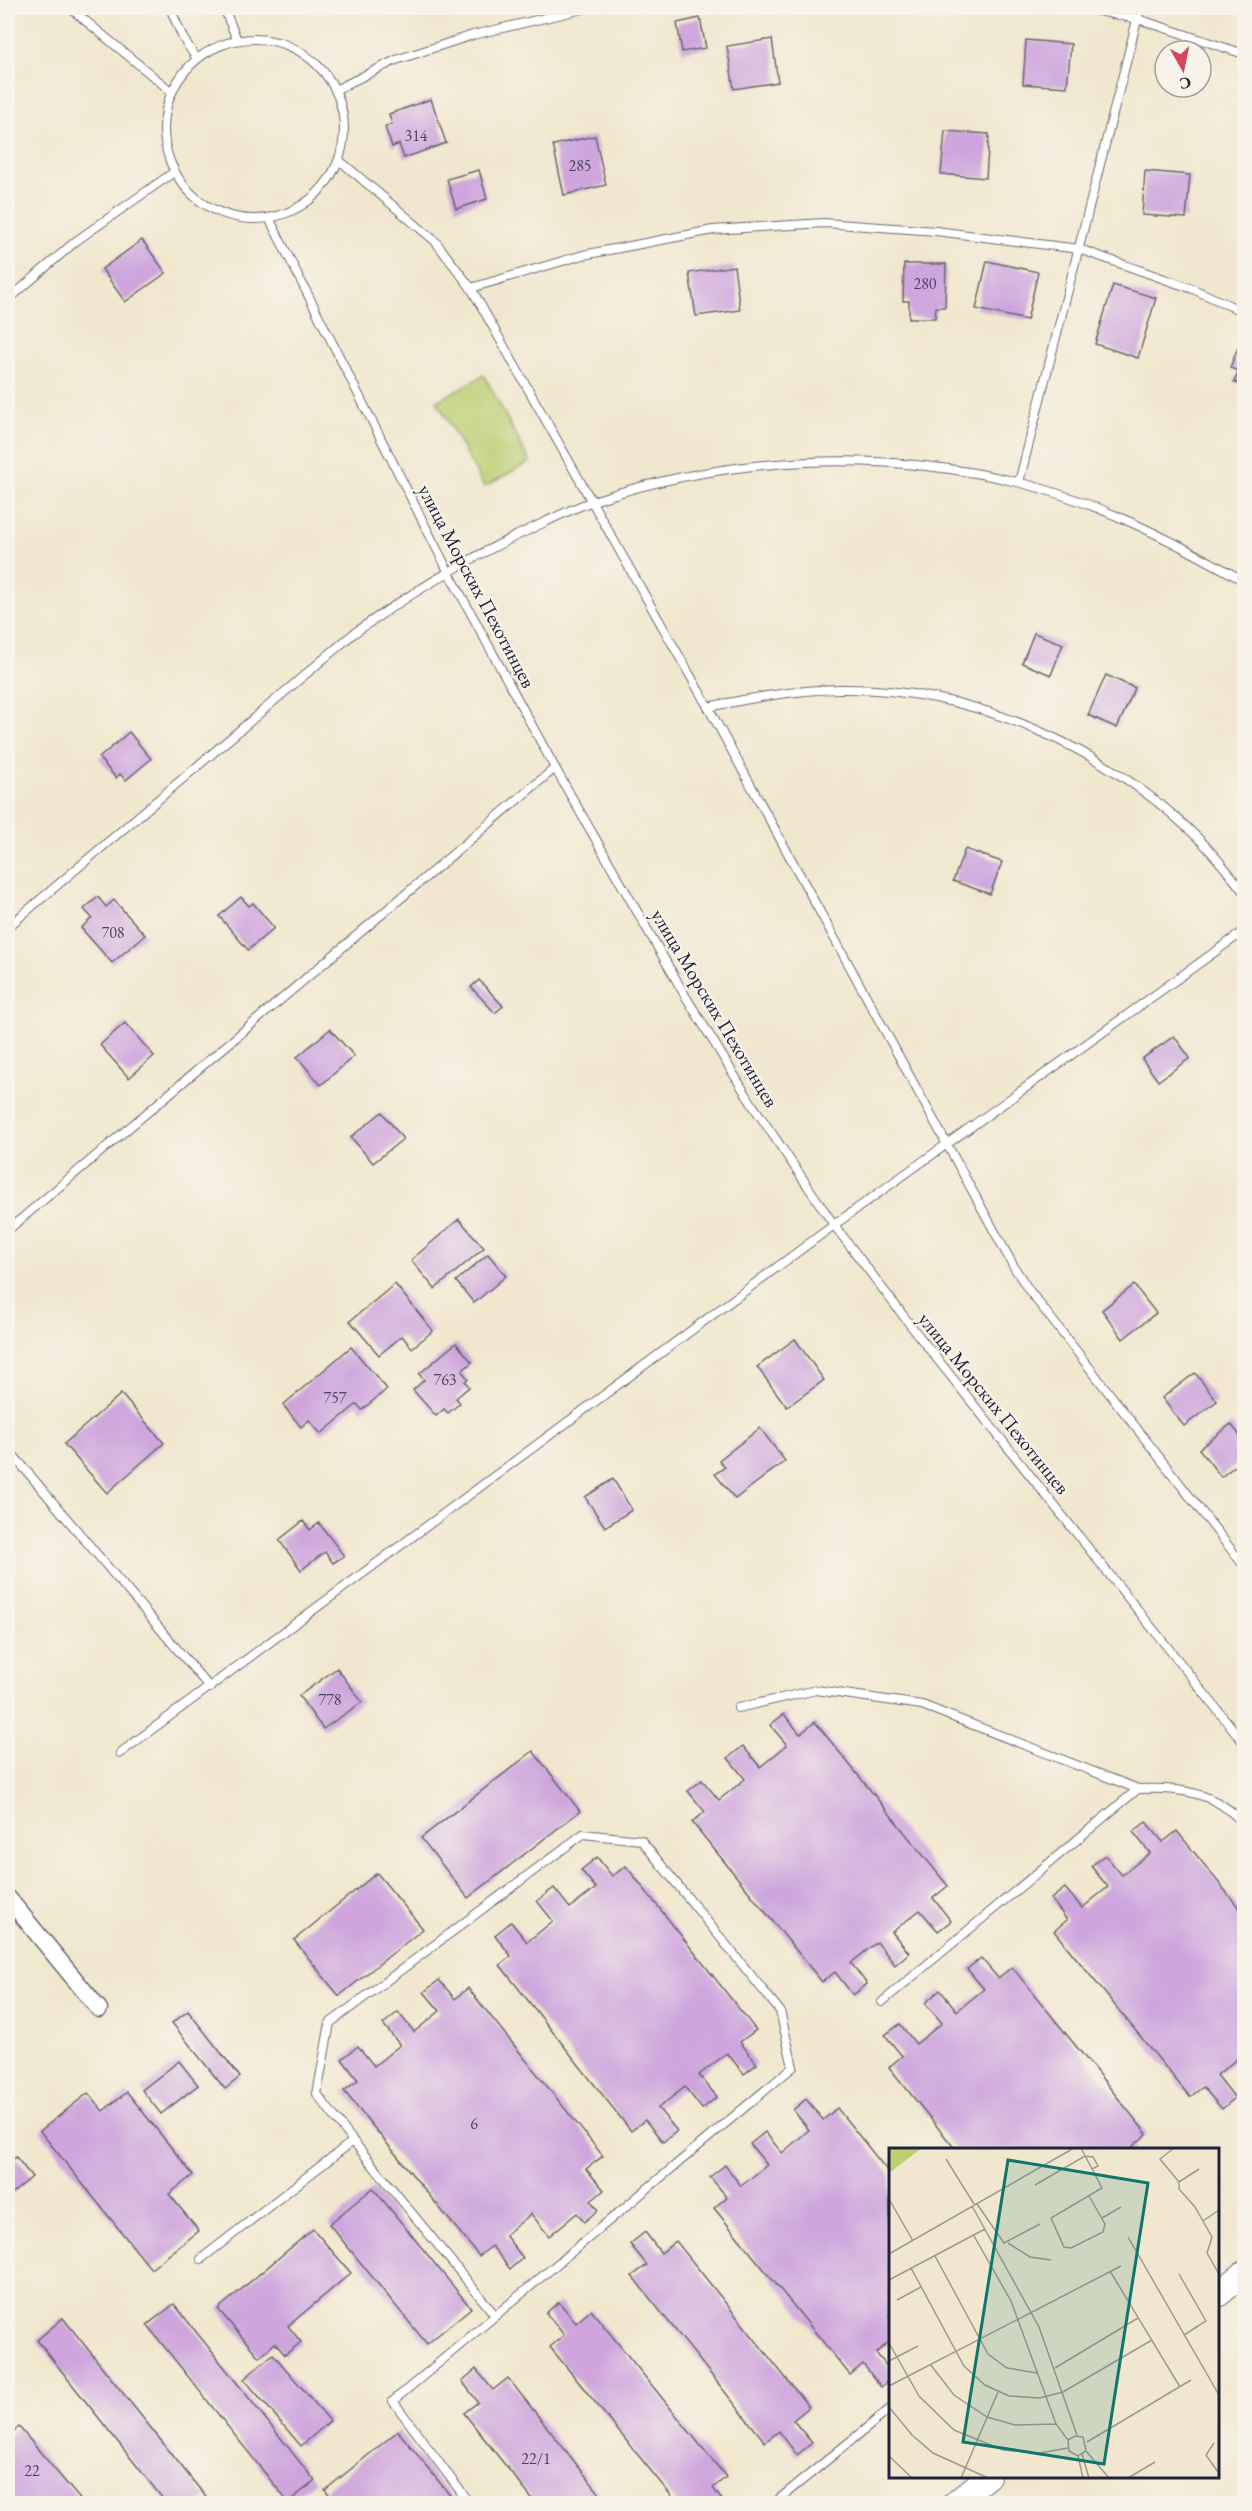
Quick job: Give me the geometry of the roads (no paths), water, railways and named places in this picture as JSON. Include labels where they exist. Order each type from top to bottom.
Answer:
[{"type":"main road","points":[[1219,2294],[1245,2273]]},
{"type":"main road","points":[[954,2504],[986,2478]]},
{"type":"street","points":[[8,1898],[99,2009]]},
{"type":"lane","points":[[70,8],[172,92]]},
{"type":"lane","points":[[170,8],[183,38],[197,59]]},
{"type":"lane","points":[[224,8],[237,40]]},
{"type":"lane","points":[[335,90],[396,60],[473,35],[587,8]]},
{"type":"lane","points":[[1084,8],[1138,19],[1245,54]]},
{"type":"lane","points":[[1019,482],[1140,8]]},
{"type":"lane","points":[[261,39],[284,44],[305,54],[322,70],[335,90],[344,124],[339,160],[328,181],[312,198],[292,211],[269,218],[241,218],[214,210],[191,194],[174,172],[165,146],[164,118],[172,92],[183,74],[197,59],[216,47],[237,40],[261,39]]},
{"type":"lane","points":[[339,160],[435,241],[471,288],[593,500],[1028,1289],[1245,1566]]},
{"type":"lane","points":[[8,300],[76,241],[174,172]]},
{"type":"lane","name":"улица Морских Пехотинцев","points":[[269,218],[448,571],[555,768],[686,997],[752,1104],[834,1225],[918,1335],[1245,1743]]},
{"type":"lane","points":[[471,288],[582,255],[713,230],[824,223],[936,231],[1079,249],[1193,289],[1245,312]]},
{"type":"lane","points":[[8,927],[353,634],[448,571],[593,500],[645,486],[701,475],[809,463],[913,463],[1019,482],[1143,528],[1245,581]]},
{"type":"lane","points":[[708,707],[774,694],[840,689],[910,694],[972,707],[1036,730],[1092,757],[1153,800],[1200,840],[1245,892]]},
{"type":"lane","points":[[8,1230],[555,768]]},
{"type":"lane","points":[[120,1753],[834,1225],[1245,931]]},
{"type":"lane","points":[[8,1449],[210,1688]]},
{"type":"lane","points":[[738,1708],[816,1690],[922,1705],[1138,1790],[1174,1787],[1207,1797],[1245,1825]]},
{"type":"lane","points":[[882,2001],[1138,1790]]},
{"type":"lane","points":[[470,2504],[393,2401],[793,2067],[780,2011],[640,1840],[583,1834],[330,2023],[317,2094],[495,2315]]},
{"type":"lane","points":[[201,2259],[353,2141]]},
{"type":"lane","points":[[773,2504],[889,2411]]}]
